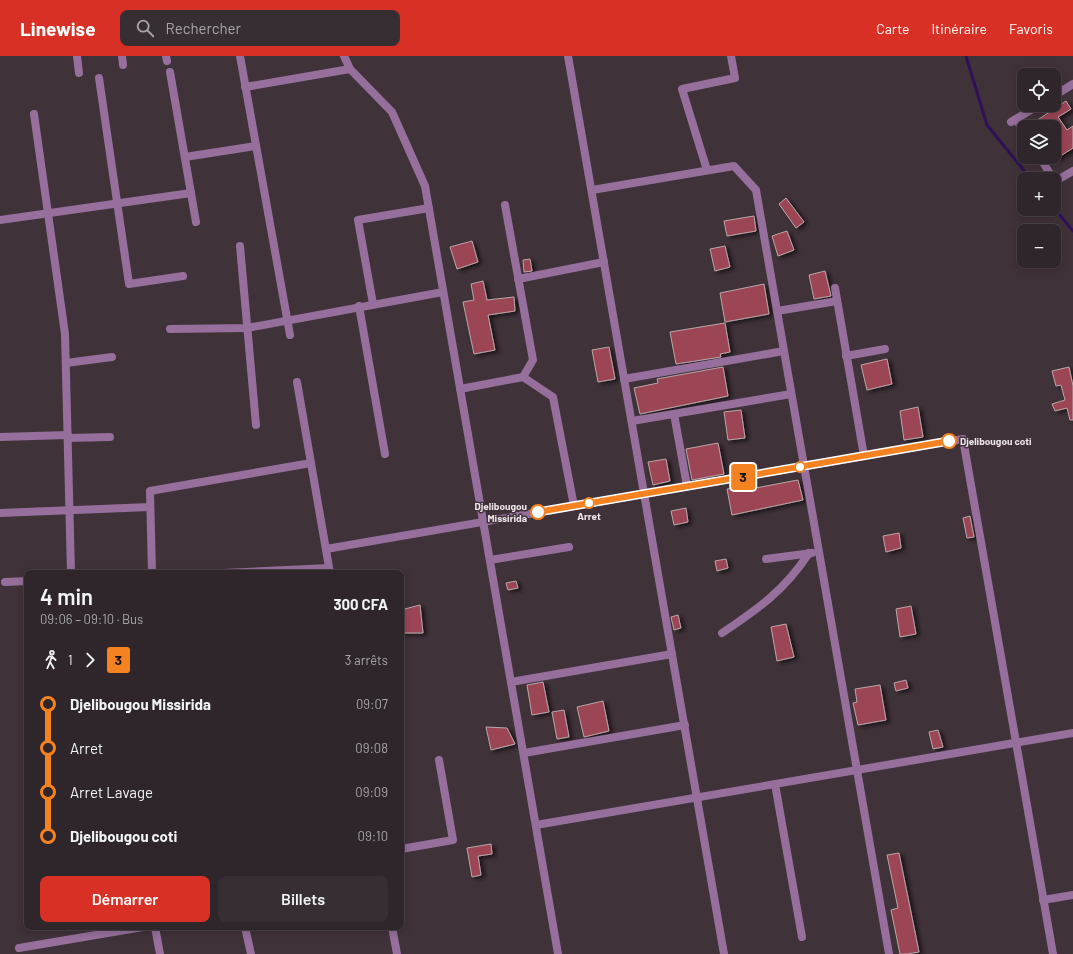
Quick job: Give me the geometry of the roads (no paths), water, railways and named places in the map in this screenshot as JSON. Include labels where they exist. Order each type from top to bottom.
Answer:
[{"type":"street","points":[[77,56],[79,73]]},
{"type":"street","points":[[122,56],[123,65]]},
{"type":"street","points":[[240,56],[290,335]]},
{"type":"street","points":[[344,56],[350,69],[392,112],[425,186],[558,954]]},
{"type":"street","points":[[568,56],[724,954]]},
{"type":"street","points":[[706,170],[682,89],[735,78],[731,56]]},
{"type":"street","points":[[245,87],[350,69]]},
{"type":"street","points":[[170,72],[196,222]]},
{"type":"street","points":[[99,78],[129,284],[183,276]]},
{"type":"street","points":[[1061,92],[1073,84]]},
{"type":"street","points":[[1017,124],[1014,120],[1027,112]]},
{"type":"street","points":[[34,114],[65,334],[71,570]]},
{"type":"street","points":[[185,157],[256,146]]},
{"type":"street","points":[[592,190],[734,166],[756,190],[889,954]]},
{"type":"street","points":[[1061,177],[1073,171]]},
{"type":"street","points":[[0,220],[191,193]]},
{"type":"street","points":[[505,205],[533,360],[523,377]]},
{"type":"street","points":[[373,304],[358,220],[429,208]]},
{"type":"street","points":[[240,246],[256,425]]},
{"type":"street","points":[[518,279],[604,262]]},
{"type":"street","points":[[835,288],[864,456]]},
{"type":"street","points":[[170,329],[247,328],[359,306],[443,292]]},
{"type":"street","points":[[777,311],[837,301]]},
{"type":"street","points":[[359,306],[385,454]]},
{"type":"street","points":[[846,356],[885,349]]},
{"type":"street","points":[[624,379],[784,351]]},
{"type":"street","points":[[66,363],[112,357]]},
{"type":"street","points":[[460,389],[523,377],[553,397],[574,506]]},
{"type":"street","points":[[297,382],[330,570]]},
{"type":"street","points":[[632,421],[792,394]]},
{"type":"street","points":[[674,414],[687,486]]},
{"type":"street","points":[[0,437],[110,437]]},
{"type":"street","points":[[326,549],[963,439],[1053,954]]},
{"type":"street","points":[[152,570],[150,491],[311,463]]},
{"type":"street","points":[[0,513],[150,507]]},
{"type":"street","points":[[490,560],[569,547]]},
{"type":"street","points":[[766,559],[819,552]]},
{"type":"street","points":[[722,633],[764,605],[798,570],[809,553]]},
{"type":"street","points":[[5,582],[24,581]]},
{"type":"street","points":[[511,682],[672,654]]},
{"type":"street","points":[[524,753],[685,725]]},
{"type":"street","points":[[536,826],[1073,733]]},
{"type":"street","points":[[404,848],[453,840],[439,760]]},
{"type":"street","points":[[775,784],[802,937]]},
{"type":"street","points":[[1043,900],[1073,895]]},
{"type":"street","points":[[19,948],[125,930]]},
{"type":"street","points":[[156,930],[160,954]]},
{"type":"street","points":[[246,930],[251,954]]},
{"type":"street","points":[[392,930],[396,954]]},
{"type":"waterway","points":[[966,56],[987,125],[1025,172]]},
{"type":"waterway","points":[[1061,216],[1073,231]]},
{"type":"place","name":"Djelibougou coti","points":[[949,441]]},
{"type":"place","name":"Arret","points":[[589,503]]},
{"type":"place","name":"Djelibougou Missirida","points":[[538,512]]}]
